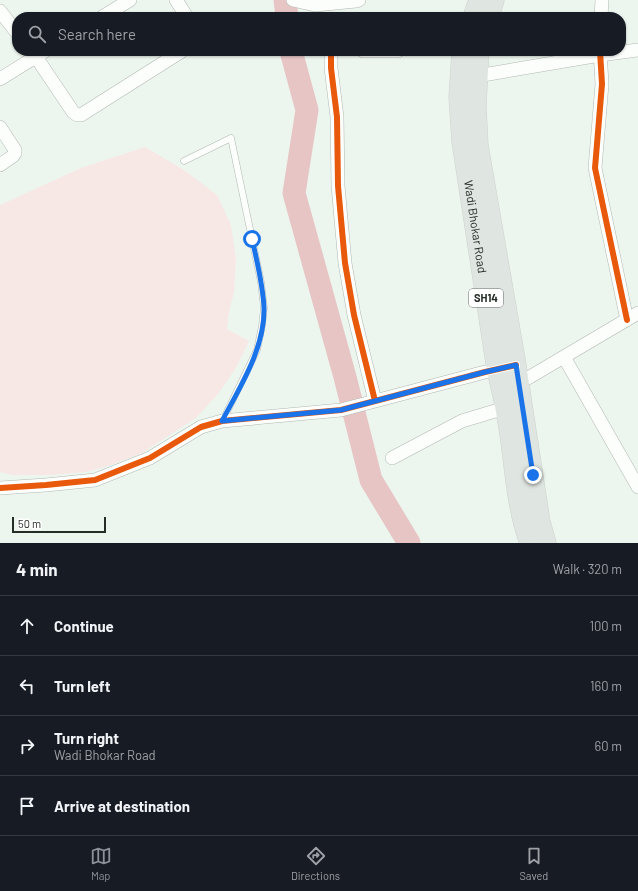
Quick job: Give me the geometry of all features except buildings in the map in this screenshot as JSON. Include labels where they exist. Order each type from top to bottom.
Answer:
[{"type":"main road","points":[[475,12],[479,0]]},
{"type":"main road","points":[[490,12],[494,0]]},
{"type":"main road","name":"Wadi Bhokar Road","points":[[462,56],[458,97],[462,142],[540,522],[546,543]]},
{"type":"main road","name":"Wadi Bhokar Road","points":[[479,56],[476,106],[478,145],[510,372],[505,408],[518,502],[527,540]]},
{"type":"street","points":[[110,12],[130,0]]},
{"type":"street","points":[[176,0],[184,12]]},
{"type":"street","points":[[293,0],[312,4],[352,1]]},
{"type":"street","points":[[601,12],[602,0]]},
{"type":"street","points":[[312,4],[318,12]]},
{"type":"street","points":[[0,11],[12,27]]},
{"type":"street","points":[[626,51],[638,50]]},
{"type":"street","points":[[0,79],[34,56]]},
{"type":"street","points":[[40,56],[74,112],[77,115],[81,115],[174,56]]},
{"type":"street","points":[[331,56],[337,118],[338,186],[345,263],[354,315],[375,401]]},
{"type":"street","points":[[477,76],[584,56]]},
{"type":"street","points":[[0,488],[95,480],[150,458],[201,427],[222,421],[341,410],[485,372],[510,372],[528,378],[632,316],[595,168],[602,84],[600,56]]},
{"type":"street","points":[[0,127],[16,153],[0,165]]},
{"type":"street","points":[[564,357],[638,487]]},
{"type":"street","points":[[392,458],[462,421],[505,408]]},
{"type":"lane","points":[[184,161],[231,138],[261,282],[264,308],[257,350],[222,421]]},
{"type":"shaded area","points":[[145,147],[184,170],[217,195],[231,225],[236,259],[234,292],[227,329],[249,341],[236,368],[218,394],[196,418],[142,453],[111,465],[86,472],[52,475],[12,475],[0,472],[0,205],[81,168]]},
{"type":"waterway","points":[[285,0],[286,12]]},
{"type":"waterway","points":[[292,56],[307,110],[294,193],[345,377],[371,480],[409,543]]},
{"type":"cycle path","points":[[331,56],[337,117],[338,186],[345,263],[354,315],[375,401]]},
{"type":"cycle path","points":[[600,56],[602,84],[595,168],[627,320]]},
{"type":"cycle path","points":[[0,488],[95,480],[150,458],[201,427],[222,421],[341,410],[516,365]]},
{"type":"route","points":[[252,239],[261,282],[264,308],[262,326],[257,350],[222,421],[341,410],[516,365],[517,382],[533,475]]}]
